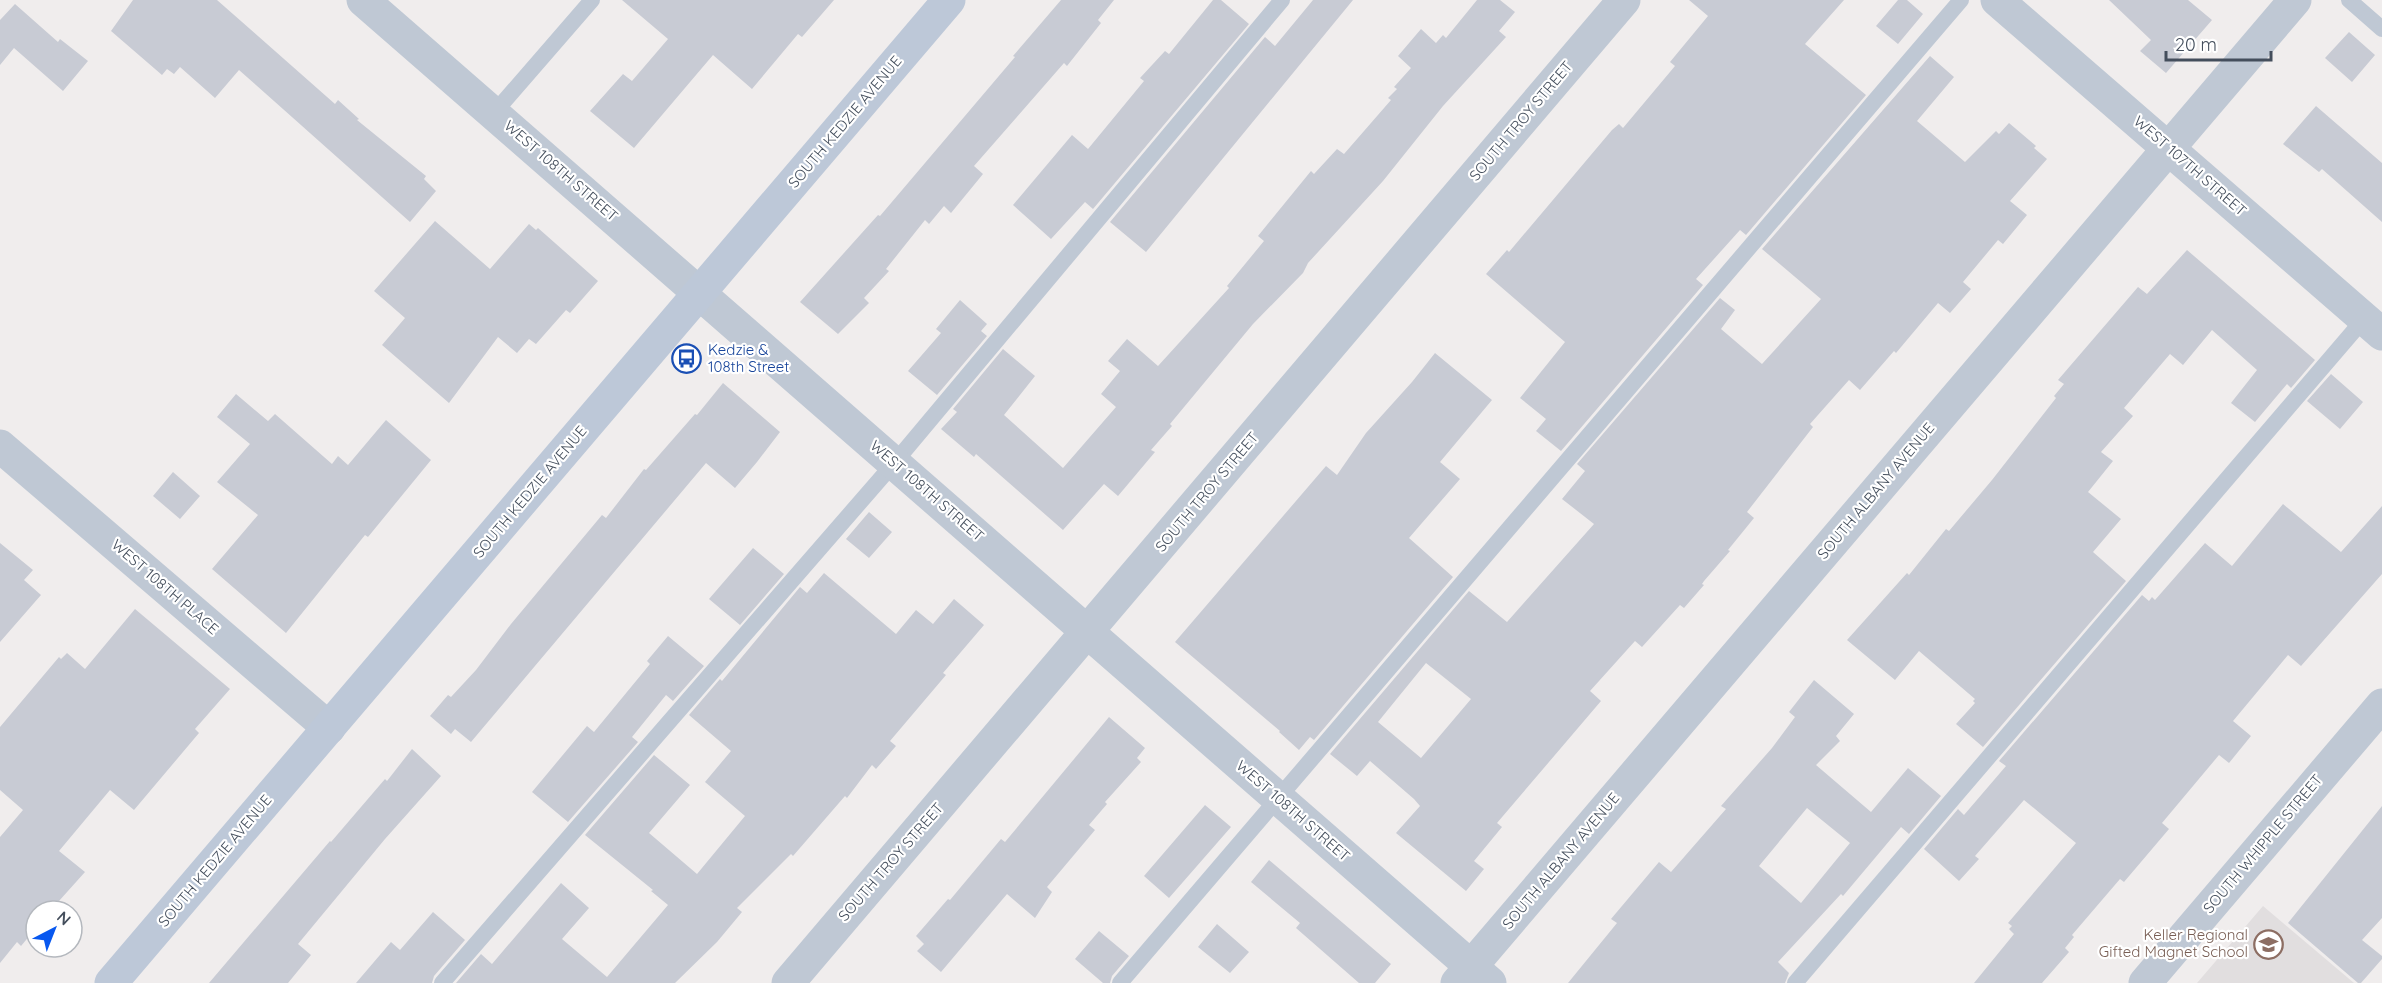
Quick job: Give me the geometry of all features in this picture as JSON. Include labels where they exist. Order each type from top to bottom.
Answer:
[{"type":"main road","name":"SOUTH KEDZIE AVENUE","points":[[111,983],[949,0]]},
{"type":"street","name":"WEST 108TH STREET","points":[[363,0],[1278,798],[1472,978]]},
{"type":"street","name":"SOUTH TROY STREET","points":[[788,983],[1624,0]]},
{"type":"street","name":"WEST 107TH STREET","points":[[1997,0],[2373,326]]},
{"type":"street","name":"SOUTH ALBANY AVENUE","points":[[1472,978],[2295,0]]},
{"type":"street","name":"WEST 108TH PLACE","points":[[0,446],[329,728]]},
{"type":"street","name":"SOUTH WHIPPLE STREET","points":[[2145,983],[2382,705]]},
{"type":"lane","points":[[494,113],[592,0]]},
{"type":"lane","points":[[442,983],[895,462],[1282,0]]},
{"type":"lane","points":[[1120,983],[1961,0]]},
{"type":"lane","points":[[2349,0],[2382,29]]},
{"type":"lane","points":[[1796,983],[2373,326]]},
{"type":"shaded area","name":"Keller Regional Gifted Magnet School","points":[[2263,906],[2354,983],[2197,983]]},
{"type":"building","points":[[133,0],[217,0],[335,104],[338,100],[359,119],[357,120],[426,176],[424,179],[436,191],[410,222],[239,70],[215,98],[180,67],[174,74],[167,69],[162,75],[111,31]]},
{"type":"building","points":[[622,0],[834,0],[802,37],[798,34],[752,89],[713,55],[634,148],[590,111],[623,74],[632,81],[668,39]]},
{"type":"building","points":[[1061,0],[1114,0],[1098,20],[1101,23],[1067,66],[1064,63],[974,166],[983,174],[951,213],[944,206],[929,224],[925,220],[886,269],[889,271],[864,298],[869,303],[838,334],[800,302],[878,215],[880,216]]},
{"type":"building","points":[[1213,0],[1221,0],[1249,24],[1093,209],[1085,202],[1051,239],[1013,205],[1072,135],[1088,149],[1144,81],[1140,78],[1165,51],[1169,54]]},
{"type":"building","points":[[1313,0],[1353,0],[1146,252],[1110,222],[1265,37],[1275,46]]},
{"type":"building","points":[[1477,0],[1500,0],[1515,12],[1499,31],[1506,37],[1443,106],[1383,181],[1308,263],[1303,273],[1253,324],[1170,424],[1172,426],[1151,450],[1155,452],[1118,496],[1104,484],[1063,530],[976,454],[974,457],[941,429],[957,412],[953,409],[1003,349],[1035,376],[1004,415],[1063,468],[1116,407],[1101,394],[1120,371],[1108,361],[1127,339],[1158,366],[1229,288],[1227,286],[1264,241],[1258,236],[1311,171],[1314,174],[1337,149],[1344,154],[1391,100],[1388,98],[1397,89],[1394,87],[1411,68],[1398,56],[1421,29],[1436,43],[1443,35],[1446,38]]},
{"type":"building","points":[[1689,0],[1844,0],[1805,44],[1866,95],[1746,235],[1740,230],[1696,279],[1703,285],[1561,451],[1536,431],[1546,419],[1520,398],[1565,342],[1486,274],[1507,250],[1509,252],[1612,130],[1619,124],[1623,128],[1675,66],[1670,62],[1708,16]]},
{"type":"building","points":[[1898,0],[1907,0],[1923,14],[1898,44],[1876,26]]},
{"type":"building","points":[[2109,0],[2188,0],[2212,20],[2166,73],[2140,51],[2151,40]]},
{"type":"building","points":[[15,4],[58,42],[60,39],[88,61],[63,91],[14,48],[0,65],[0,20]]},
{"type":"building","points":[[2349,32],[2375,55],[2352,82],[2325,58]]},
{"type":"building","points":[[1930,56],[1954,77],[1917,121],[1965,162],[1996,131],[1999,134],[2009,123],[2036,146],[2034,148],[2047,159],[2010,201],[2027,215],[2003,244],[1998,240],[1963,282],[1971,289],[1950,313],[1938,303],[1896,353],[1894,351],[1860,390],[1849,380],[1810,424],[1813,427],[1747,512],[1754,518],[1704,581],[1702,584],[1704,585],[1684,608],[1680,605],[1642,647],[1635,641],[1590,691],[1601,701],[1497,823],[1502,827],[1474,861],[1484,869],[1466,891],[1396,833],[1420,806],[1414,799],[1370,761],[1357,776],[1330,754],[1469,591],[1507,622],[1594,524],[1562,499],[1585,471],[1577,464],[1720,298],[1735,310],[1721,329],[1762,364],[1821,299],[1762,249]],"holes":[[[1426,663],[1471,699],[1421,758],[1378,722]]]},
{"type":"building","points":[[2316,106],[2382,163],[2382,222],[2322,169],[2319,172],[2283,144]]},
{"type":"building","points":[[435,221],[490,269],[529,224],[536,230],[538,228],[598,281],[570,313],[566,310],[536,344],[529,339],[517,353],[498,337],[449,403],[382,345],[405,318],[374,291]]},
{"type":"building","points":[[2187,250],[2315,360],[2291,388],[2287,384],[2255,422],[2231,403],[2257,370],[2212,330],[2183,365],[2170,354],[2124,408],[2133,416],[2101,452],[2113,461],[2088,492],[2121,519],[2093,552],[2126,581],[1983,747],[1956,724],[1975,703],[1973,701],[1975,699],[1919,651],[1895,680],[1847,640],[1907,573],[1909,575],[1946,529],[1949,531],[1992,480],[2056,398],[2054,396],[2064,384],[2058,380],[2138,287],[2147,294]]},
{"type":"building","points":[[960,300],[987,324],[981,331],[987,336],[937,395],[908,371],[941,333],[936,329]]},
{"type":"building","points":[[1435,353],[1492,400],[1440,462],[1460,479],[1409,538],[1453,577],[1314,740],[1310,737],[1299,750],[1280,731],[1175,642],[1326,466],[1337,475],[1366,433]]},
{"type":"building","points":[[2331,374],[2363,402],[2340,429],[2307,401]]},
{"type":"building","points":[[723,383],[780,432],[757,462],[735,488],[706,463],[471,742],[455,729],[451,734],[430,716],[448,695],[451,697],[476,670],[511,624],[602,515],[606,518],[644,469],[646,470],[695,414],[697,415]]},
{"type":"building","points":[[236,394],[268,421],[275,414],[332,464],[338,456],[348,465],[386,420],[431,460],[368,537],[365,535],[286,633],[212,569],[258,515],[217,482],[250,444],[217,417]]},
{"type":"building","points":[[173,472],[200,496],[180,519],[153,496]]},
{"type":"building","points":[[2283,504],[2341,552],[2382,506],[2382,574],[2301,666],[2288,655],[2233,721],[2251,736],[2229,763],[2219,755],[2162,823],[2169,829],[2124,882],[2120,879],[2072,935],[2074,937],[2065,948],[2069,952],[2042,983],[1974,983],[2014,934],[2009,929],[2012,926],[2008,923],[2076,843],[2024,800],[1975,856],[1979,859],[1959,881],[1924,849],[1958,809],[1964,815],[2006,766],[1999,761],[2142,595],[2149,601],[2152,597],[2155,600],[2205,543],[2232,566]]},
{"type":"building","points":[[869,512],[892,532],[869,558],[846,539]]},
{"type":"building","points":[[0,543],[33,570],[24,580],[41,595],[0,642]]},
{"type":"building","points":[[753,548],[784,574],[740,625],[709,599]]},
{"type":"building","points":[[824,573],[896,634],[916,610],[933,624],[954,599],[984,625],[943,673],[946,675],[890,741],[896,746],[876,769],[872,765],[847,798],[845,796],[793,856],[791,854],[737,908],[742,912],[717,942],[675,983],[456,983],[481,954],[492,964],[561,883],[589,908],[562,939],[607,977],[668,905],[585,835],[654,755],[690,785],[649,833],[697,874],[745,816],[705,782],[731,751],[689,715],[720,679],[722,681],[800,587],[807,593]]},
{"type":"building","points":[[135,609],[230,689],[195,729],[199,733],[134,810],[110,790],[59,851],[85,872],[61,899],[24,899],[24,942],[21,946],[17,942],[0,963],[0,837],[23,810],[0,790],[0,727],[59,657],[61,659],[67,653],[85,669]]},
{"type":"building","points":[[668,636],[704,666],[673,701],[666,695],[632,737],[638,742],[568,822],[532,792],[587,726],[594,732],[650,664],[647,661]]},
{"type":"building","points":[[1814,680],[1854,714],[1836,736],[1840,741],[1816,765],[1871,812],[1908,768],[1941,796],[1909,834],[1901,827],[1843,896],[1841,894],[1778,962],[1789,973],[1785,983],[1568,983],[1617,923],[1611,919],[1659,862],[1671,872],[1726,809],[1721,806],[1772,748],[1795,717],[1789,712]],"holes":[[[1807,808],[1850,843],[1801,903],[1759,866]]]},
{"type":"building","points":[[1109,717],[1145,748],[1137,758],[1141,762],[1105,802],[1107,804],[1089,825],[1095,830],[1047,887],[1052,892],[1035,918],[1007,894],[941,972],[917,951],[924,944],[916,936],[948,899],[950,900],[1001,839],[1005,842]]},
{"type":"building","points":[[412,749],[441,776],[385,839],[298,944],[311,955],[288,983],[209,983],[330,841],[385,779],[387,781]]},
{"type":"building","points":[[1205,805],[1231,827],[1169,898],[1144,876]]},
{"type":"building","points":[[2382,806],[2382,918],[2362,940],[2382,956],[2382,959],[2361,983],[2358,983],[2288,923]]},
{"type":"building","points":[[1269,860],[1391,964],[1375,983],[1359,983],[1296,928],[1300,923],[1251,882]]},
{"type":"building","points":[[433,912],[465,940],[434,976],[432,983],[356,983],[391,942],[400,950]]},
{"type":"building","points":[[1217,924],[1249,952],[1230,973],[1198,947]]},
{"type":"building","points":[[1099,931],[1129,956],[1112,976],[1110,983],[1103,983],[1075,959]]},
{"type":"place","name":"Kedzie & 108th Street","points":[[687,359]]},
{"type":"place","name":"Keller Regional Gifted Magnet School","points":[[2269,944]]}]
